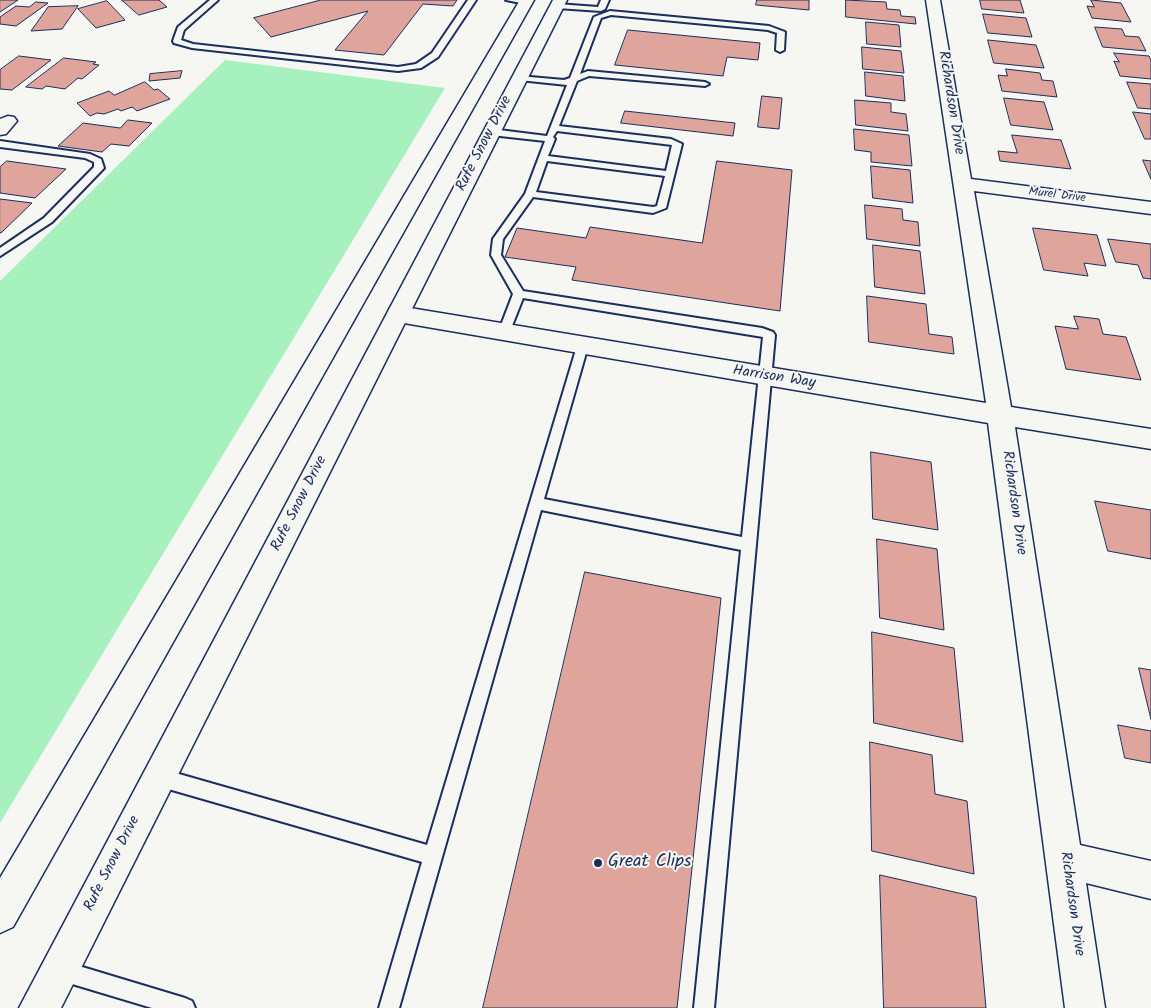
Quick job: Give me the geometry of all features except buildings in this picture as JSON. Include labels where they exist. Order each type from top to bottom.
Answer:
[{"type":"main road","name":"Richardson Drive","points":[[934,0],[1000,416],[1085,1008]]},
{"type":"main road","points":[[0,914],[521,1]]},
{"type":"main road","name":"Rufe Snow Drive","points":[[39,1008],[559,3]]},
{"type":"main road","name":"Murel Drive","points":[[962,184],[1151,208]]},
{"type":"main road","name":"Harrison Way","points":[[398,314],[1000,416],[1151,439]]},
{"type":"main road","points":[[1064,860],[1151,880]]},
{"type":"lane","points":[[214,0],[181,29],[177,41],[192,46],[398,69],[418,66],[435,55],[472,0]]},
{"type":"lane","points":[[559,3],[601,9],[605,0]]},
{"type":"lane","points":[[704,1008],[769,335],[762,332],[520,294],[496,255],[498,238],[530,194],[598,18],[610,13],[769,28],[781,32],[780,50]]},
{"type":"lane","points":[[520,78],[565,83],[588,73],[705,84]]},
{"type":"lane","points":[[530,194],[653,210],[661,208],[677,144],[554,128]]},
{"type":"lane","points":[[492,132],[550,139]]},
{"type":"lane","points":[[0,144],[87,156],[98,161],[99,168],[48,220],[0,253]]},
{"type":"lane","points":[[543,158],[670,174]]},
{"type":"lane","points":[[504,333],[520,294]]},
{"type":"lane","points":[[389,1008],[582,346]]},
{"type":"lane","points":[[536,503],[750,545]]},
{"type":"lane","points":[[158,777],[433,856]]},
{"type":"lane","points":[[58,970],[185,1008]]},
{"type":"green space","points":[[225,60],[445,88],[0,823],[0,281]]},
{"type":"place","name":"Great Clips","points":[[598,863]]}]
